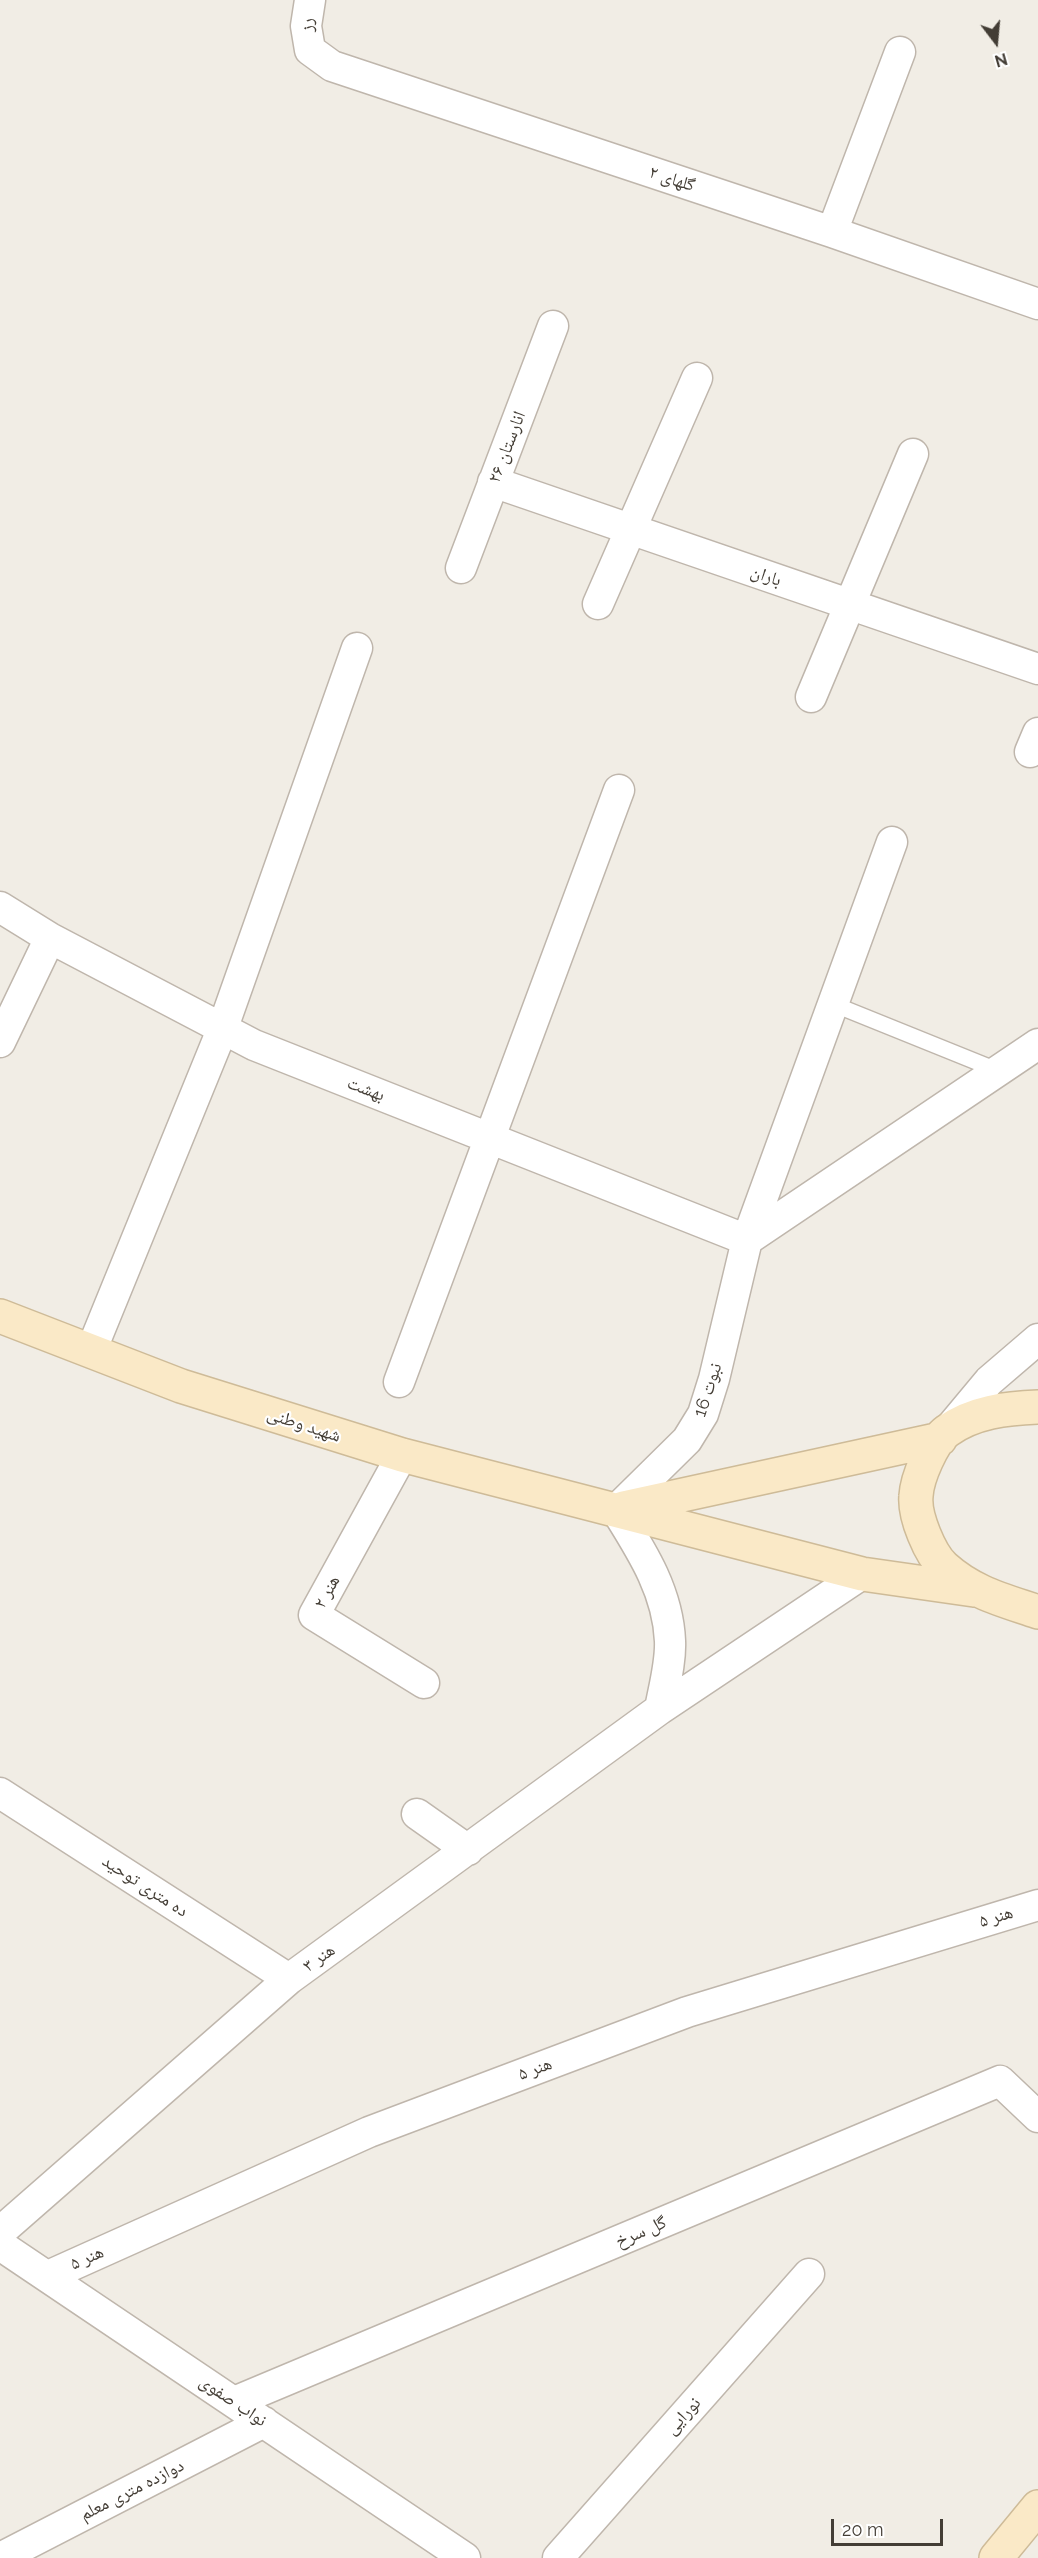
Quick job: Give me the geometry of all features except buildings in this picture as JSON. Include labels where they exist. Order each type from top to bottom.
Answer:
[{"type":"main road","name":"شهید وطنی","points":[[0,1316],[181,1386],[402,1455],[862,1574],[974,1590]]},
{"type":"main road","points":[[616,1510],[944,1434],[975,1417],[1004,1408],[1038,1407]]},
{"type":"main road","points":[[944,1434],[927,1457],[916,1497],[922,1533],[942,1565],[974,1590],[1038,1612]]},
{"type":"main road","points":[[996,2558],[1038,2507]]},
{"type":"street","name":"رز","points":[[310,0],[306,26],[310,50]]},
{"type":"street","name":"گلهای ۲","points":[[310,50],[332,66],[832,232],[1038,304]]},
{"type":"street","points":[[832,232],[900,52]]},
{"type":"street","name":"انارستان ۲۶","points":[[461,568],[554,327]]},
{"type":"street","points":[[598,604],[697,378]]},
{"type":"street","points":[[811,697],[852,605],[913,454]]},
{"type":"street","name":"باران","points":[[493,482],[1038,669]]},
{"type":"street","points":[[91,1351],[222,1030],[357,648]]},
{"type":"street","points":[[399,1382],[619,790]]},
{"type":"street","name":"نبوت 16","points":[[616,1510],[687,1440],[703,1414],[747,1240],[892,842]]},
{"type":"street","name":"بهشت","points":[[0,907],[50,938],[254,1046],[747,1240]]},
{"type":"street","points":[[0,1042],[50,938]]},
{"type":"street","points":[[747,1240],[1038,1044]]},
{"type":"street","points":[[944,1434],[989,1381],[1038,1339]]},
{"type":"street","name":"هنر ۲","points":[[402,1455],[314,1615],[424,1683]]},
{"type":"street","points":[[616,1510],[651,1566],[665,1609],[670,1641],[660,1709]]},
{"type":"street","name":"هنر ۳","points":[[0,2232],[289,1979],[660,1709],[862,1574]]},
{"type":"street","name":"ده متری توحید","points":[[0,1793],[289,1979]]},
{"type":"street","points":[[417,1814],[468,1850]]},
{"type":"street","name":"هنر ۵","points":[[48,2276],[369,2132],[665,2020],[1038,1905]]},
{"type":"street","name":"گل سرخ","points":[[234,2402],[1000,2081],[1038,2117]]},
{"type":"street","name":"نواب صفوی","points":[[0,2245],[465,2558]]},
{"type":"street","name":"نورایی","points":[[558,2558],[809,2274]]},
{"type":"street","name":"دوازده متری معلم","points":[[3,2557],[264,2422]]},
{"type":"lane","points":[[833,1004],[999,1071]]}]
